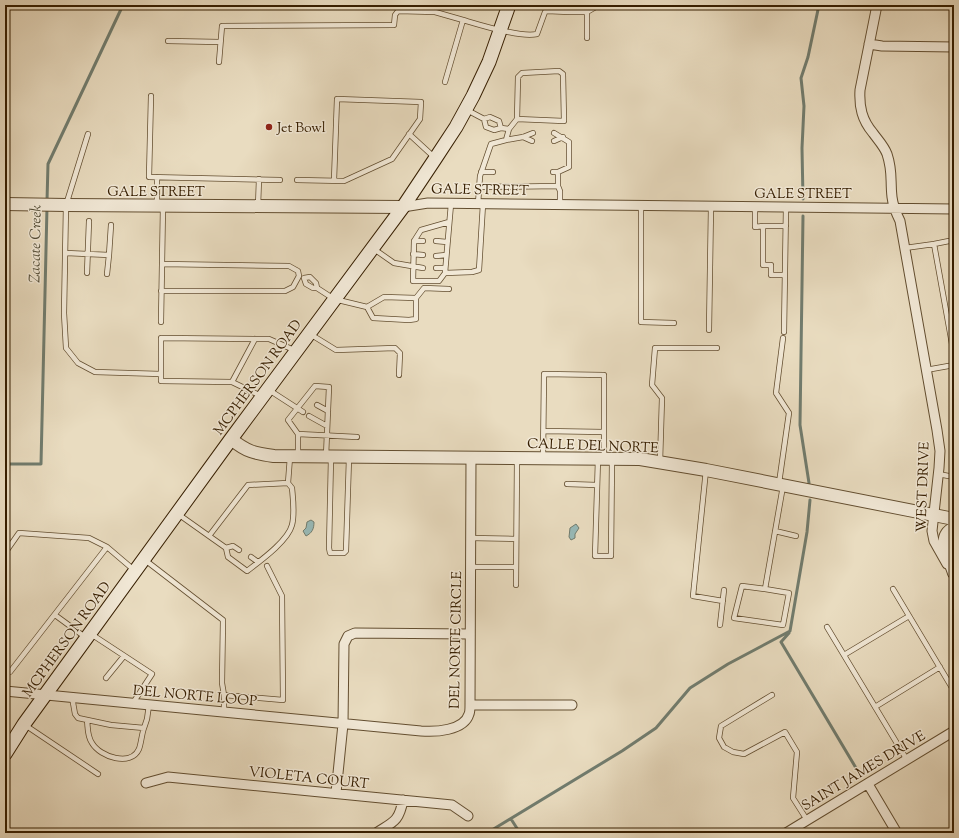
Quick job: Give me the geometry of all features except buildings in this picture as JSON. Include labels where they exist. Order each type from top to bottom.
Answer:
[{"type":"main road","name":"MCPHERSON ROAD","points":[[5,754],[24,724],[231,439],[403,206],[435,159],[466,110],[489,62],[509,5]]},
{"type":"street","name":"WEST DRIVE","points":[[876,5],[860,90],[861,114],[865,123],[881,143],[890,164],[894,208],[900,221],[940,452],[932,531],[934,541],[940,554],[954,573]]},
{"type":"street","points":[[869,44],[882,46],[954,46]]},
{"type":"street","name":"GALE STREET","points":[[5,204],[160,206],[403,206],[428,203],[954,209]]},
{"type":"street","name":"CALLE DEL NORTE","points":[[231,439],[243,449],[254,453],[274,456],[640,459],[706,470],[954,519]]},
{"type":"street","name":"DEL NORTE CIRCLE","points":[[343,724],[434,732],[446,730],[464,722],[469,716],[471,457]]},
{"type":"street","points":[[954,528],[947,533],[944,542],[954,573]]},
{"type":"street","points":[[336,794],[343,724],[344,644],[348,636],[355,633],[470,634]]},
{"type":"street","name":"DEL NORTE LOOP","points":[[5,691],[343,724]]},
{"type":"street","points":[[470,705],[572,705]]},
{"type":"street","name":"SAINT JAMES DRIVE","points":[[786,833],[954,731]]},
{"type":"street","name":"VIOLETA COURT","points":[[146,783],[168,777],[452,805],[468,816]]},
{"type":"street","points":[[868,784],[897,833]]},
{"type":"street","points":[[376,833],[398,818],[401,812],[402,800]]},
{"type":"lane","points":[[569,5],[569,12]]},
{"type":"lane","points":[[219,62],[222,26],[394,25],[395,16],[398,11],[405,11],[435,12],[501,30],[531,36],[537,34],[545,12],[547,11],[587,12],[594,8],[594,5]]},
{"type":"lane","points":[[587,12],[587,38]]},
{"type":"lane","points":[[445,82],[462,20]]},
{"type":"lane","points":[[168,41],[220,42]]},
{"type":"lane","points":[[506,140],[509,129],[517,119],[518,76],[522,72],[559,71],[563,74],[564,121],[517,119]]},
{"type":"lane","points":[[151,96],[149,177],[280,180]]},
{"type":"lane","points":[[297,180],[344,181],[392,159],[420,119],[421,102],[337,99],[334,180]]},
{"type":"lane","points":[[466,110],[484,119],[490,117],[498,121],[501,128]]},
{"type":"lane","points":[[484,119],[486,127],[494,130],[501,128],[509,129]]},
{"type":"lane","points":[[445,273],[472,272],[480,270],[481,204],[479,187],[481,172],[491,144],[524,137],[533,133]]},
{"type":"lane","points":[[553,172],[558,172],[568,167],[569,142],[563,137],[554,133]]},
{"type":"lane","points":[[88,134],[64,205],[66,253],[64,313],[66,348],[78,363],[94,372],[161,374]]},
{"type":"lane","points":[[409,134],[435,159]]},
{"type":"lane","points":[[524,137],[532,141]]},
{"type":"lane","points":[[554,141],[563,137]]},
{"type":"lane","points":[[481,172],[493,172]]},
{"type":"lane","points":[[558,172],[560,205]]},
{"type":"lane","points":[[157,177],[160,206],[162,264],[160,322]]},
{"type":"lane","points":[[258,206],[259,179]]},
{"type":"lane","points":[[479,187],[558,186]]},
{"type":"lane","points":[[449,222],[420,230],[414,241],[413,281],[439,281],[445,273],[445,268],[449,222],[450,204]]},
{"type":"lane","points":[[641,206],[641,322],[674,323]]},
{"type":"lane","points":[[709,330],[711,207]]},
{"type":"lane","points":[[755,207],[755,227],[786,226]]},
{"type":"lane","points":[[784,332],[786,207]]},
{"type":"lane","points":[[87,273],[89,221]]},
{"type":"lane","points":[[108,274],[111,225]]},
{"type":"lane","points":[[763,226],[763,265],[771,265],[771,275],[785,275]]},
{"type":"lane","points":[[904,248],[954,240]]},
{"type":"lane","points":[[414,241],[423,241]]},
{"type":"lane","points":[[436,241],[447,242]]},
{"type":"lane","points":[[934,244],[954,355]]},
{"type":"lane","points":[[372,248],[394,264],[423,268]]},
{"type":"lane","points":[[66,253],[109,255]]},
{"type":"lane","points":[[414,254],[423,255]]},
{"type":"lane","points":[[436,256],[446,256]]},
{"type":"lane","points":[[162,264],[289,266],[298,271],[302,277]]},
{"type":"lane","points":[[436,268],[445,268]]},
{"type":"lane","points":[[161,291],[285,291],[293,287],[302,277],[310,277],[316,283],[317,288],[334,299],[367,307],[384,297],[416,298]]},
{"type":"lane","points":[[367,307],[373,318],[416,319],[416,298],[424,288],[449,289]]},
{"type":"lane","points":[[309,334],[336,350],[395,348],[400,353],[399,375]]},
{"type":"lane","points":[[296,351],[269,339],[161,338],[161,380],[232,382],[265,393],[303,412]]},
{"type":"lane","points":[[765,589],[775,531],[789,413],[776,393],[783,338]]},
{"type":"lane","points":[[232,382],[255,339]]},
{"type":"lane","points":[[660,462],[662,398],[652,384],[655,348],[716,348]]},
{"type":"lane","points":[[926,370],[954,365]]},
{"type":"lane","points":[[543,458],[544,374],[604,375],[604,459],[611,556],[595,556],[597,485],[604,459]]},
{"type":"lane","points":[[288,483],[298,434],[288,420],[314,386],[329,387],[327,426],[329,456],[329,548],[330,553],[344,553],[346,551],[349,456]]},
{"type":"lane","points":[[306,398],[311,401]]},
{"type":"lane","points":[[317,405],[328,411]]},
{"type":"lane","points":[[309,416],[327,426]]},
{"type":"lane","points":[[544,432],[604,432]]},
{"type":"lane","points":[[298,434],[357,437]]},
{"type":"lane","points":[[516,585],[517,458]]},
{"type":"lane","points":[[706,470],[693,596],[723,601]]},
{"type":"lane","points":[[938,474],[954,477]]},
{"type":"lane","points":[[209,536],[248,485],[288,483]]},
{"type":"lane","points":[[177,514],[226,548],[228,557],[247,571],[272,551],[292,526],[292,488],[288,483]]},
{"type":"lane","points":[[567,484],[597,485]]},
{"type":"lane","points":[[775,531],[796,536]]},
{"type":"lane","points":[[5,552],[19,533],[89,538],[106,547],[136,571]]},
{"type":"lane","points":[[471,538],[516,539]]},
{"type":"lane","points":[[226,548],[233,546],[239,550]]},
{"type":"lane","points":[[5,672],[10,672],[106,547]]},
{"type":"lane","points":[[251,557],[258,562]]},
{"type":"lane","points":[[144,559],[223,620],[222,683],[224,712]]},
{"type":"lane","points":[[224,695],[283,700],[282,596],[267,566]]},
{"type":"lane","points":[[470,567],[516,567]]},
{"type":"lane","points":[[742,586],[765,589],[789,593],[783,625],[734,618],[742,586]]},
{"type":"lane","points":[[892,589],[954,691]]},
{"type":"lane","points":[[720,625],[724,590]]},
{"type":"lane","points":[[55,615],[152,674],[133,703]]},
{"type":"lane","points":[[844,655],[909,616]]},
{"type":"lane","points":[[826,627],[907,760]]},
{"type":"lane","points":[[106,678],[124,656]]},
{"type":"lane","points":[[875,707],[940,667]]},
{"type":"lane","points":[[772,695],[721,726],[719,738],[724,747],[733,752],[744,754],[785,732],[797,752],[793,798],[807,820]]},
{"type":"lane","points":[[72,698],[78,718],[111,725],[144,728]]},
{"type":"lane","points":[[87,720],[88,737],[93,745],[104,754],[116,758],[125,758],[134,755],[139,748],[147,719],[149,705]]},
{"type":"lane","points":[[24,724],[98,774]]},
{"type":"water","points":[[311,520],[314,522],[313,529],[310,534],[306,536],[303,531],[306,528],[307,522]]},
{"type":"water","points":[[576,524],[579,528],[575,534],[575,538],[571,540],[569,537],[570,528]]},
{"type":"waterway","name":"Zacate Creek","points":[[47,201],[48,164],[123,5]]},
{"type":"waterway","points":[[803,199],[802,148],[804,106],[801,78],[808,57],[819,5]]},
{"type":"waterway","name":"Zacate Creek","points":[[5,464],[41,464],[47,207]]},
{"type":"waterway","points":[[803,216],[800,425],[809,483]]},
{"type":"waterway","points":[[487,833],[622,751],[656,728],[690,688],[728,664],[790,631],[807,532],[810,500]]},
{"type":"waterway","points":[[789,633],[781,642],[856,768]]},
{"type":"waterway","points":[[511,819],[520,833]]},
{"type":"place","name":"Jet Bowl","points":[[269,127]]}]
